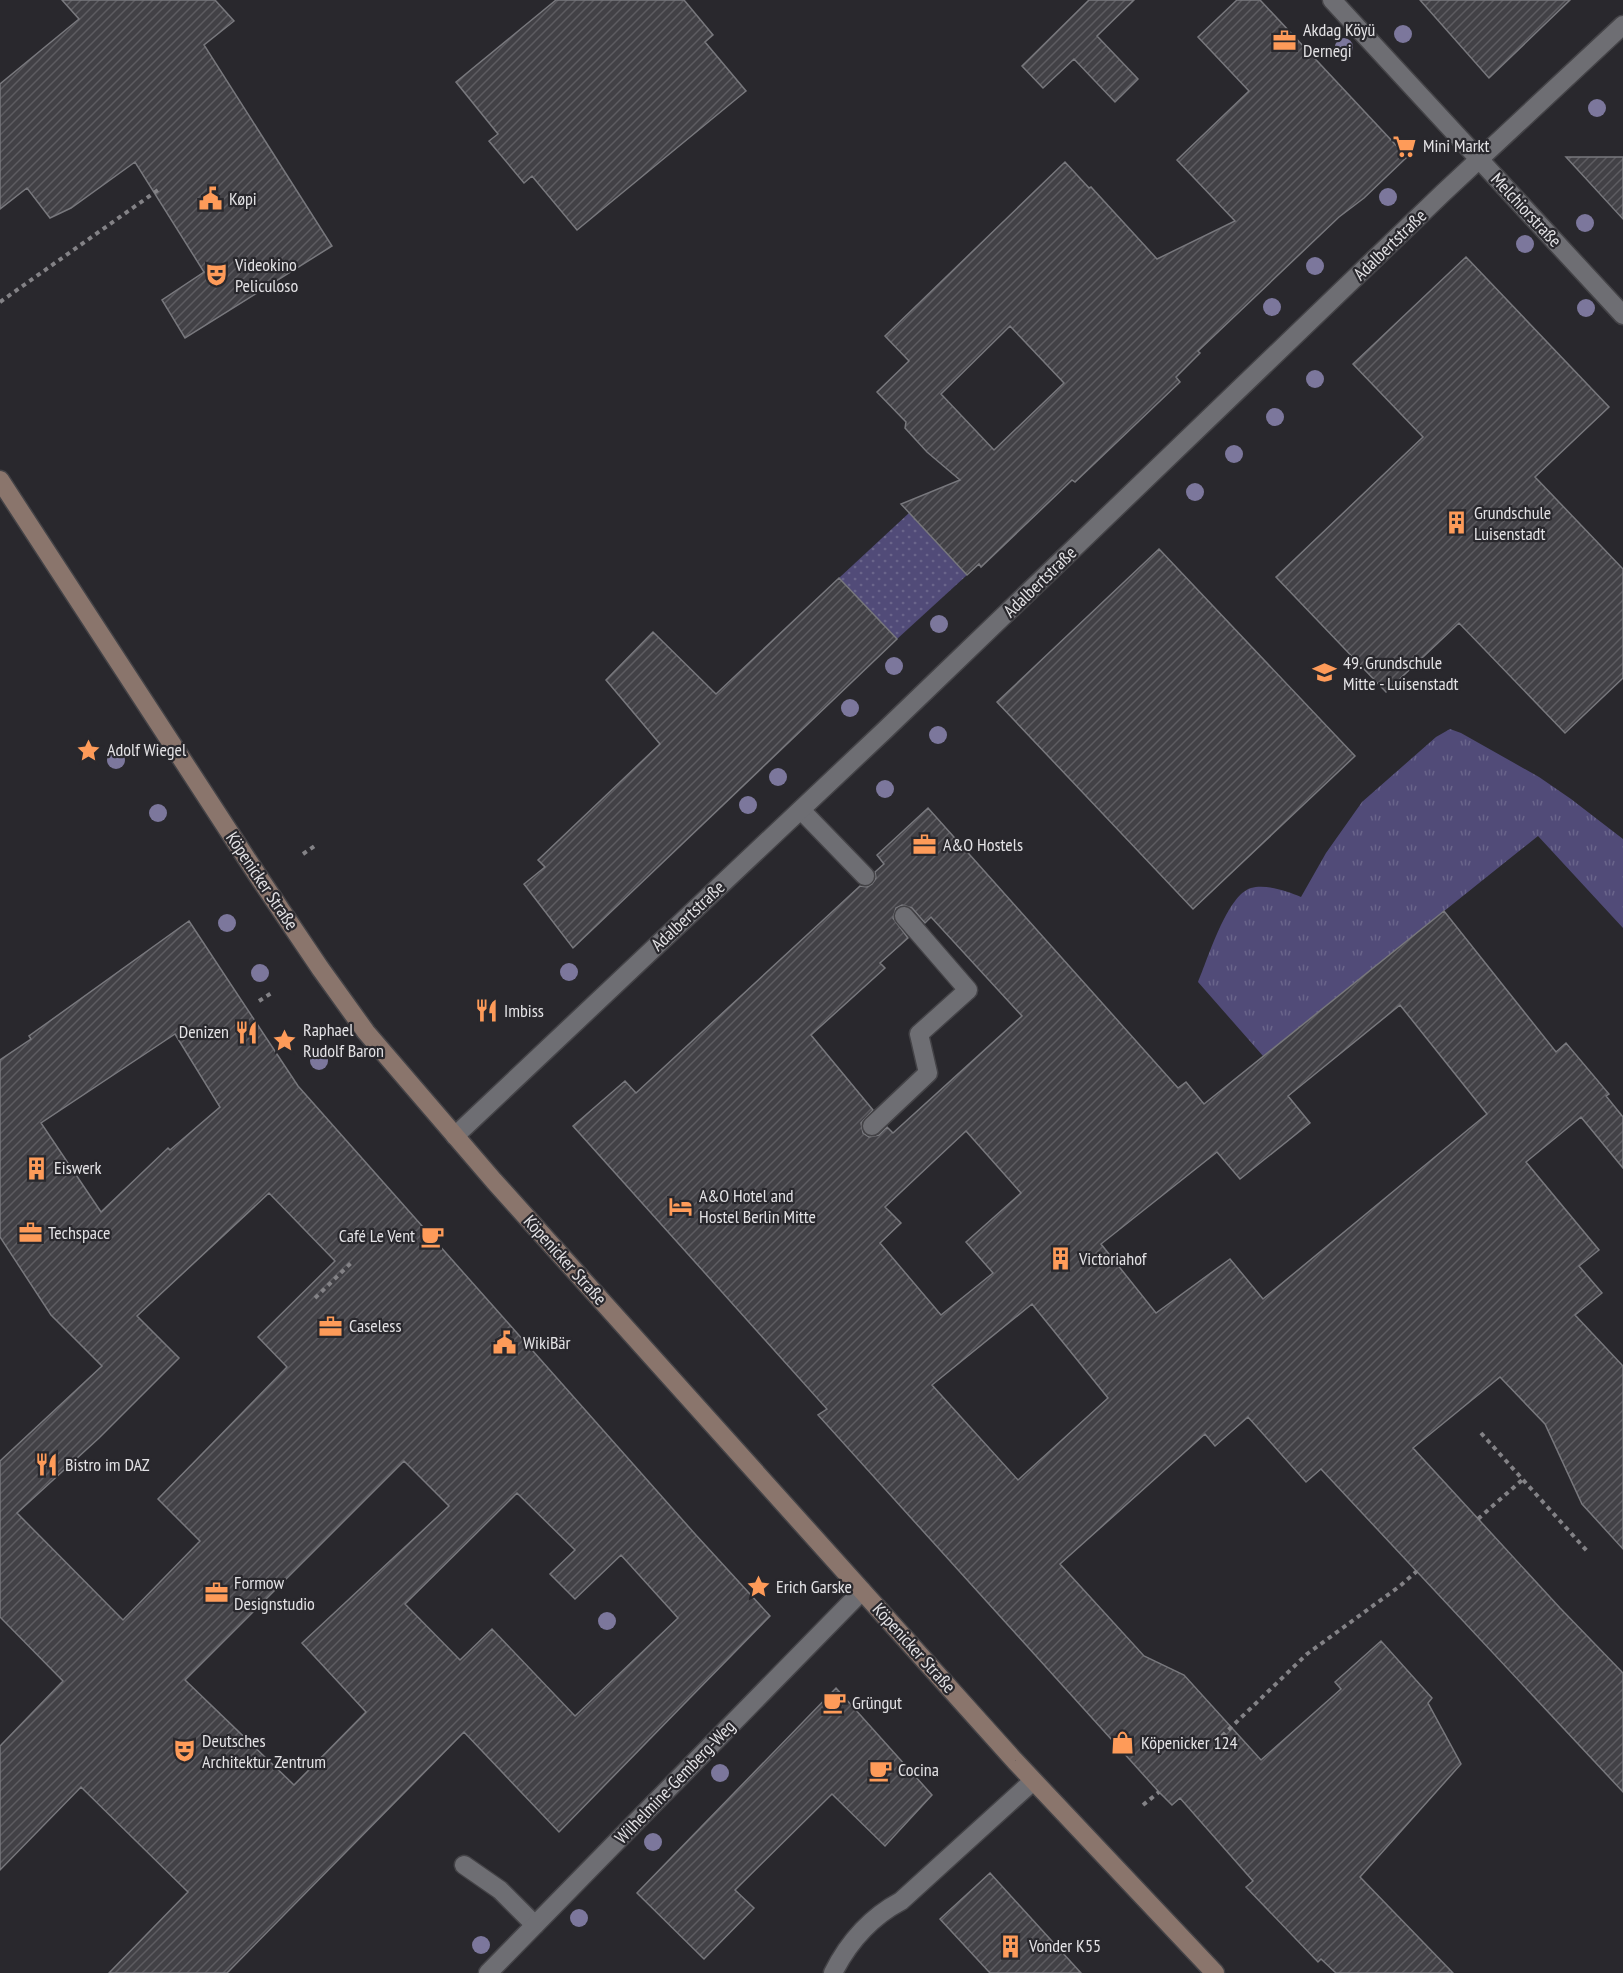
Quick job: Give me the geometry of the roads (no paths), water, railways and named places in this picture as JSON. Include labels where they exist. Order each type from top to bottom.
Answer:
[{"type":"main road","name":"Köpenicker Straße","points":[[0,480],[320,968],[366,1032],[455,1136],[1033,1781],[1215,1973]]},
{"type":"street","name":"Melchiorstraße","points":[[1332,0],[1623,315]]},
{"type":"street","name":"Adalbertstraße","points":[[455,1136],[801,810],[1623,25]]},
{"type":"street","points":[[801,810],[865,876]]},
{"type":"street","points":[[872,1126],[928,1073],[919,1034],[968,990],[904,916]]},
{"type":"street","name":"Wilhelmine-Gemberg-Weg","points":[[488,1973],[862,1591]]},
{"type":"street","points":[[833,1973],[843,1952],[882,1911],[901,1901],[1033,1781]]},
{"type":"street","points":[[464,1865],[500,1890],[535,1925]]},
{"type":"place","name":"Akdag Köyü Dernegi","points":[[1285,40]]},
{"type":"place","name":"Mini Markt","points":[[1405,146]]},
{"type":"place","name":"Køpi","points":[[211,199]]},
{"type":"place","name":"Videokino Peliculoso","points":[[217,275]]},
{"type":"place","name":"Grundschule Luisenstadt","points":[[1456,523]]},
{"type":"place","name":"49. Grundschule Mitte - Luisenstadt","points":[[1325,673]]},
{"type":"place","name":"Adolf Wiegel","points":[[89,750]]},
{"type":"place","name":"A&O Hostels","points":[[925,845]]},
{"type":"place","name":"Imbiss","points":[[486,1011]]},
{"type":"place","name":"Denizen","points":[[247,1032]]},
{"type":"place","name":"Raphael Rudolf Baron","points":[[285,1040]]},
{"type":"place","name":"Eiswerk","points":[[36,1168]]},
{"type":"place","name":"A&O Hotel and Hostel Berlin Mitte","points":[[681,1206]]},
{"type":"place","name":"Techspace","points":[[30,1233]]},
{"type":"place","name":"Café Le Vent","points":[[433,1236]]},
{"type":"place","name":"Victoriahof","points":[[1061,1259]]},
{"type":"place","name":"Caseless","points":[[331,1326]]},
{"type":"place","name":"WikiBär","points":[[505,1343]]},
{"type":"place","name":"Bistro im DAZ","points":[[47,1465]]},
{"type":"place","name":"Erich Garske","points":[[758,1587]]},
{"type":"place","name":"Formow Designstudio","points":[[216,1593]]},
{"type":"place","name":"Grüngut","points":[[834,1703]]},
{"type":"place","name":"Köpenicker 124","points":[[1123,1743]]},
{"type":"place","name":"Deutsches Architektur Zentrum","points":[[184,1751]]},
{"type":"place","name":"Cocina","points":[[880,1770]]},
{"type":"place","name":"Vonder K55","points":[[1011,1946]]}]
